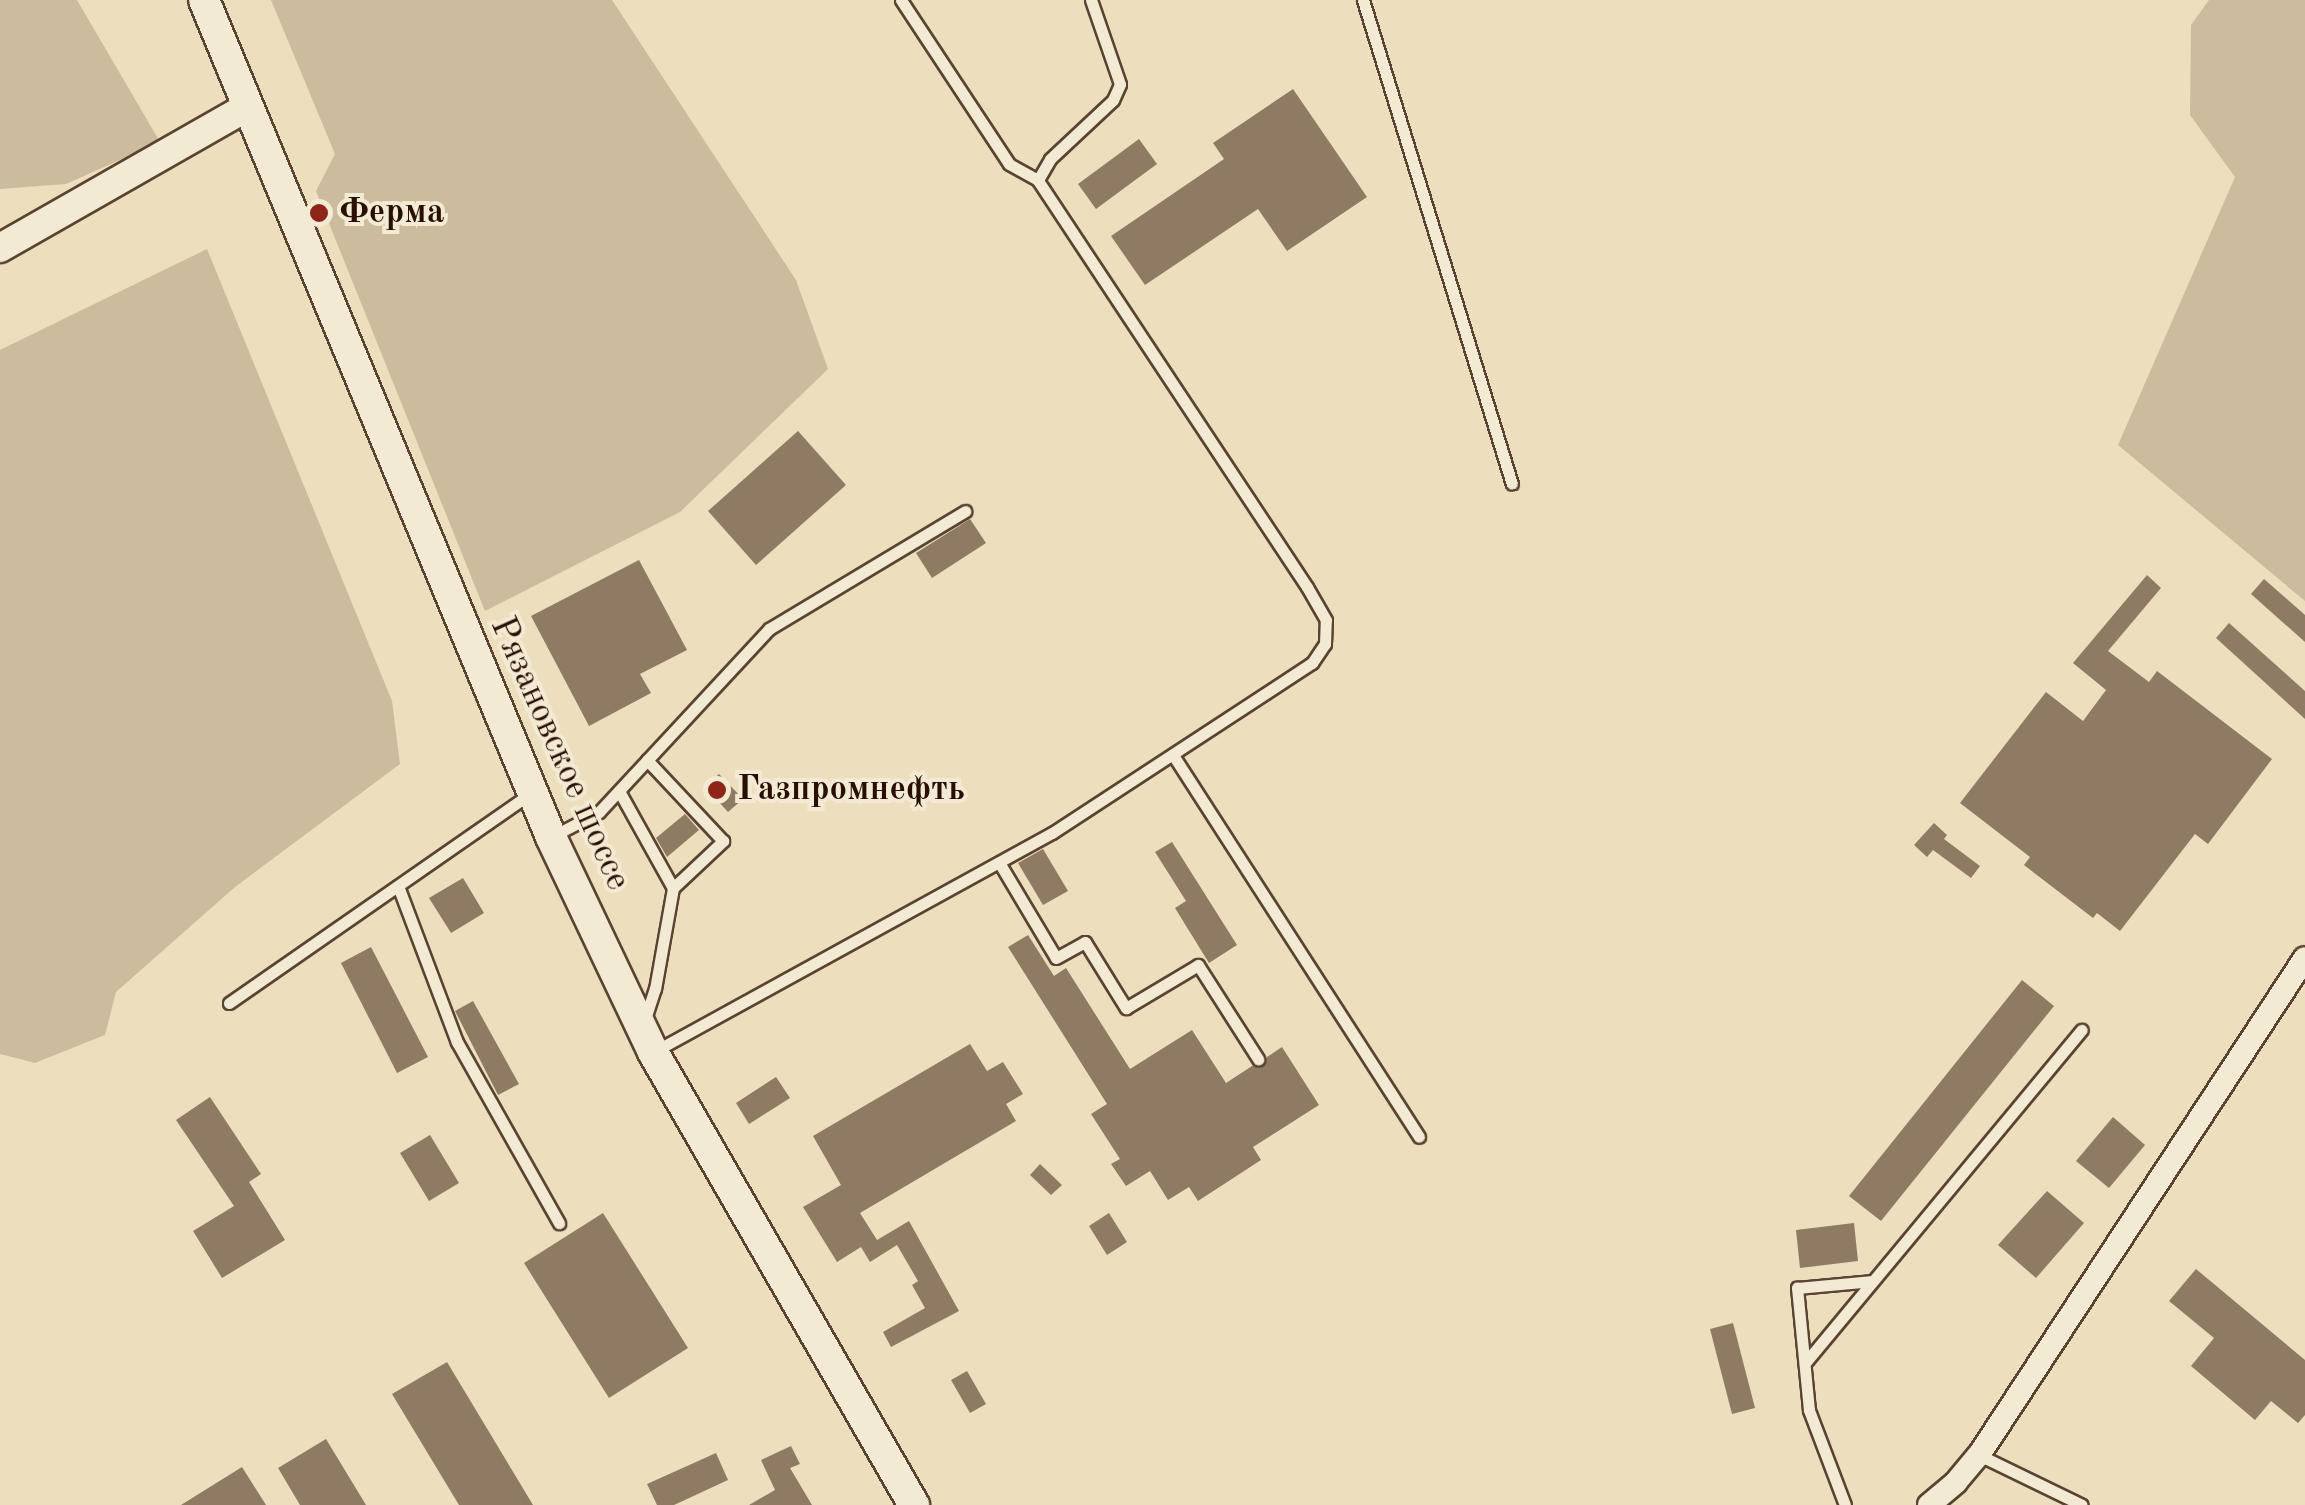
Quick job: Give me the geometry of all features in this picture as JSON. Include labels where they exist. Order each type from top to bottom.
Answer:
[{"type":"main road","name":"Рязановское шоссе","points":[[204,0],[551,837],[647,1040],[914,1505]]},
{"type":"street","points":[[0,248],[247,108]]},
{"type":"street","points":[[1928,1505],[1956,1482],[1979,1454],[2305,958]]},
{"type":"lane","points":[[647,1040],[1000,864],[1312,663],[1325,644],[1326,620],[1038,180],[1008,164],[901,0]]},
{"type":"lane","points":[[1038,180],[1050,160],[1113,100],[1120,84],[1090,0]]},
{"type":"lane","points":[[1363,0],[1512,484]]},
{"type":"lane","points":[[551,837],[599,812],[769,629],[965,511]]},
{"type":"lane","points":[[1173,755],[1419,1136]]},
{"type":"lane","points":[[647,760],[722,842],[673,888],[647,1040]]},
{"type":"lane","points":[[618,791],[673,888]]},
{"type":"lane","points":[[229,1002],[531,793]]},
{"type":"lane","points":[[1000,864],[1056,958],[1085,942],[1126,1008],[1198,965],[1258,1059]]},
{"type":"lane","points":[[398,886],[456,1042],[558,1223]]},
{"type":"lane","points":[[1805,1363],[2082,1030]]},
{"type":"lane","points":[[1845,1505],[1809,1410],[1797,1288],[1873,1282]]},
{"type":"lane","points":[[1979,1454],[2082,1505]]},
{"type":"shaded area","points":[[0,0],[77,0],[160,142],[66,184],[0,189]]},
{"type":"shaded area","points":[[271,0],[612,0],[796,280],[828,369],[680,512],[485,611],[316,191],[335,154]]},
{"type":"shaded area","points":[[2209,0],[2305,0],[2305,601],[2118,445],[2235,177],[2190,115],[2191,25]]},
{"type":"shaded area","points":[[207,249],[392,701],[400,764],[235,887],[116,992],[105,1035],[35,1063],[0,1054],[0,350]]},
{"type":"building","points":[[1293,89],[1367,197],[1287,251],[1258,209],[1145,285],[1111,236],[1224,159],[1213,143]]},
{"type":"building","points":[[1139,139],[1157,164],[1096,209],[1078,184]]},
{"type":"building","points":[[798,431],[846,485],[756,565],[708,511]]},
{"type":"building","points":[[970,519],[986,543],[932,578],[916,553]]},
{"type":"building","points":[[639,560],[687,650],[640,674],[651,693],[589,726],[531,616]]},
{"type":"building","points":[[2147,575],[2161,588],[2108,651],[2149,682],[2157,671],[2272,759],[2208,844],[2195,834],[2120,931],[2097,913],[2093,918],[2024,865],[2030,857],[1960,803],[2046,692],[2083,721],[2106,690],[2073,663]]},
{"type":"building","points":[[2264,579],[2305,615],[2305,642],[2251,594]]},
{"type":"building","points":[[2229,623],[2305,691],[2305,719],[2216,638]]},
{"type":"building","points":[[719,774],[743,799],[728,812],[705,787]]},
{"type":"building","points":[[685,814],[699,830],[667,857],[656,838]]},
{"type":"building","points":[[1934,823],[1947,835],[1944,839],[1980,866],[1971,878],[1933,850],[1927,857],[1914,845]]},
{"type":"building","points":[[1172,842],[1237,945],[1209,963],[1175,908],[1186,901],[1155,852]]},
{"type":"building","points":[[1043,849],[1068,891],[1043,905],[1018,863]]},
{"type":"building","points":[[463,878],[484,913],[451,933],[429,898]]},
{"type":"building","points":[[1028,935],[1054,976],[1066,968],[1130,1069],[1192,1030],[1226,1083],[1252,1066],[1262,1067],[1267,1057],[1282,1047],[1319,1105],[1253,1147],[1261,1160],[1198,1201],[1189,1187],[1168,1200],[1150,1171],[1126,1186],[1111,1164],[1120,1159],[1091,1114],[1107,1104],[1008,947]]},
{"type":"building","points":[[371,947],[428,1057],[397,1073],[341,963]]},
{"type":"building","points":[[2022,980],[2054,1006],[1881,1221],[1849,1196]]},
{"type":"building","points":[[473,1001],[519,1084],[498,1095],[455,1011]]},
{"type":"building","points":[[970,1044],[987,1071],[1003,1062],[1023,1094],[1006,1104],[1016,1121],[860,1213],[877,1240],[909,1221],[959,1311],[891,1347],[883,1332],[925,1308],[912,1285],[918,1281],[897,1245],[870,1262],[861,1247],[837,1262],[803,1207],[841,1185],[813,1136]]},
{"type":"building","points":[[776,1077],[790,1098],[749,1124],[736,1103]]},
{"type":"building","points":[[210,1097],[261,1174],[249,1182],[285,1240],[222,1278],[193,1231],[234,1206],[176,1120]]},
{"type":"building","points":[[2113,1117],[2145,1145],[2109,1188],[2076,1161]]},
{"type":"building","points":[[430,1135],[459,1183],[429,1201],[400,1153]]},
{"type":"building","points":[[1040,1164],[1062,1185],[1051,1195],[1030,1175]]},
{"type":"building","points":[[2047,1191],[2084,1223],[2036,1278],[1998,1245]]},
{"type":"building","points":[[603,1213],[688,1348],[609,1398],[524,1263]]},
{"type":"building","points":[[1109,1213],[1127,1242],[1107,1255],[1089,1226]]},
{"type":"building","points":[[1854,1223],[1858,1261],[1800,1268],[1796,1230]]},
{"type":"building","points":[[2196,1269],[2305,1360],[2305,1415],[2298,1423],[2271,1401],[2255,1420],[2191,1366],[2214,1338],[2169,1301]]},
{"type":"building","points":[[1733,1323],[1755,1408],[1732,1414],[1710,1329]]},
{"type":"building","points":[[447,1362],[533,1505],[459,1505],[392,1394]]},
{"type":"building","points":[[967,1371],[986,1404],[970,1413],[951,1380]]},
{"type":"building","points":[[326,1439],[366,1505],[300,1505],[278,1468]]},
{"type":"building","points":[[791,1446],[800,1464],[790,1468],[812,1505],[749,1505],[775,1490],[761,1460]]},
{"type":"building","points":[[716,1453],[728,1480],[674,1505],[657,1505],[647,1484]]},
{"type":"building","points":[[242,1467],[266,1505],[181,1505]]},
{"type":"place","name":"Ферма","points":[[319,213]]},
{"type":"place","name":"Газпромнефть","points":[[717,790]]}]
